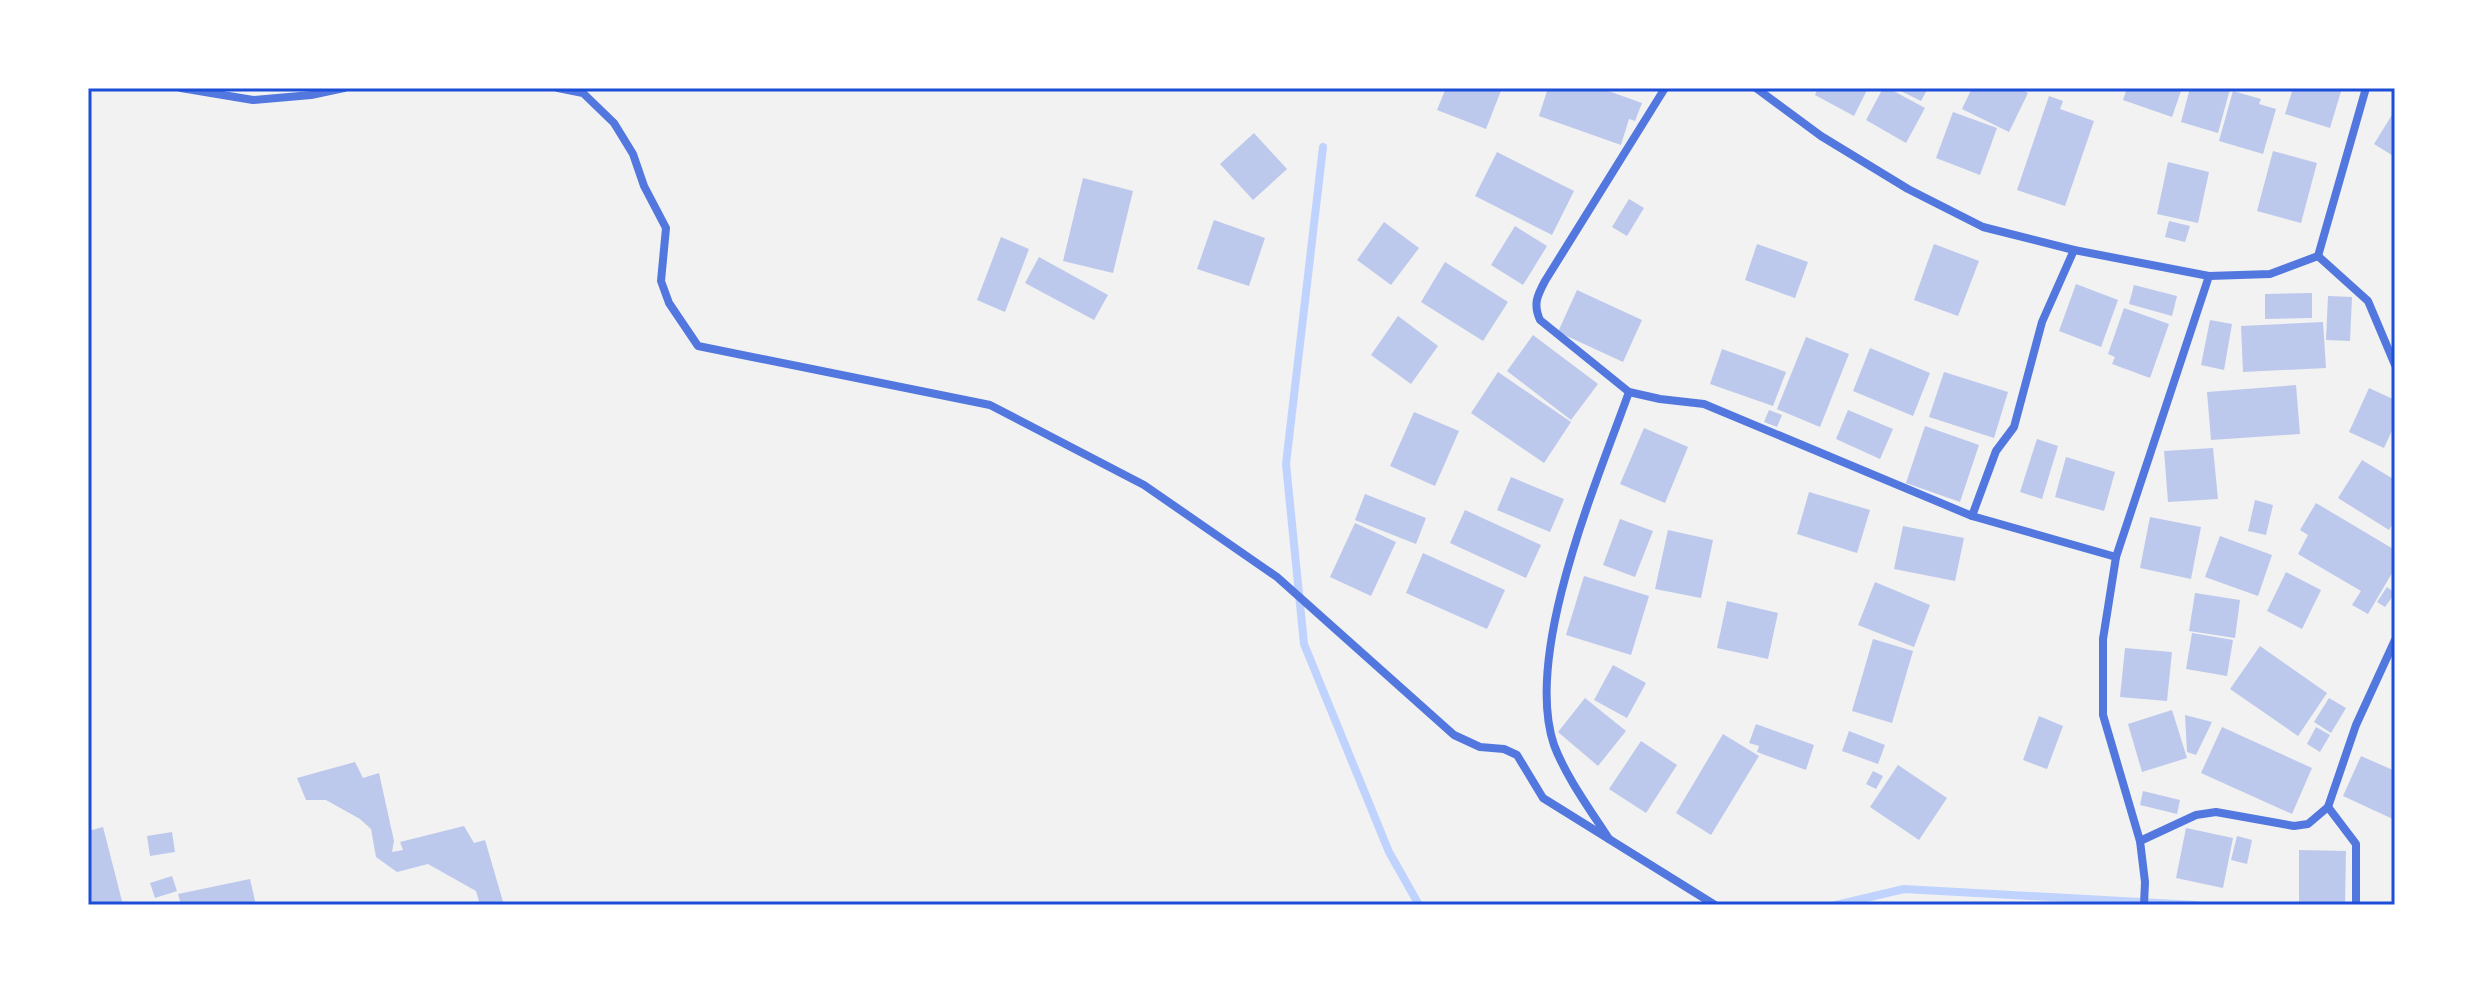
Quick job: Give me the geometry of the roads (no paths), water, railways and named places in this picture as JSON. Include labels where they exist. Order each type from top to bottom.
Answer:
[{"type":"street","points":[[181,88],[253,100],[311,95],[344,88]]},
{"type":"street","points":[[558,88],[583,93],[614,123],[633,154],[644,186],[666,228],[661,281],[669,303],[698,346],[990,405],[1144,485],[1277,577],[1454,735],[1480,747],[1504,749],[1517,755],[1543,798],[1715,905]]},
{"type":"street","points":[[1665,88],[1535,299],[1540,320],[1629,392],[1704,404],[1972,516],[2116,557]]},
{"type":"street","points":[[1756,88],[1769,92],[1821,136],[1908,189],[1983,227],[2074,250],[2209,276],[2270,274],[2318,256]]},
{"type":"street","points":[[2318,256],[2366,88]]},
{"type":"street","points":[[1972,516],[1996,451],[2014,427],[2042,322],[2074,250]]},
{"type":"street","points":[[2318,256],[2368,301],[2395,365]]},
{"type":"street","points":[[2144,905],[2145,882],[2140,841],[2103,715],[2103,639],[2116,557],[2209,276]]},
{"type":"street","points":[[1611,842],[1554,744],[1546,694],[1552,628],[1585,516],[1629,392]]},
{"type":"street","points":[[2140,841],[2196,815],[2216,812],[2294,826],[2308,824],[2328,807],[2356,725],[2395,640]]},
{"type":"street","points":[[2328,807],[2356,844],[2356,905]]},
{"type":"waterway","points":[[1323,147],[1286,464],[1304,644],[1389,852],[1419,905]]},
{"type":"waterway","points":[[1836,905],[1904,889],[2195,905]]}]
